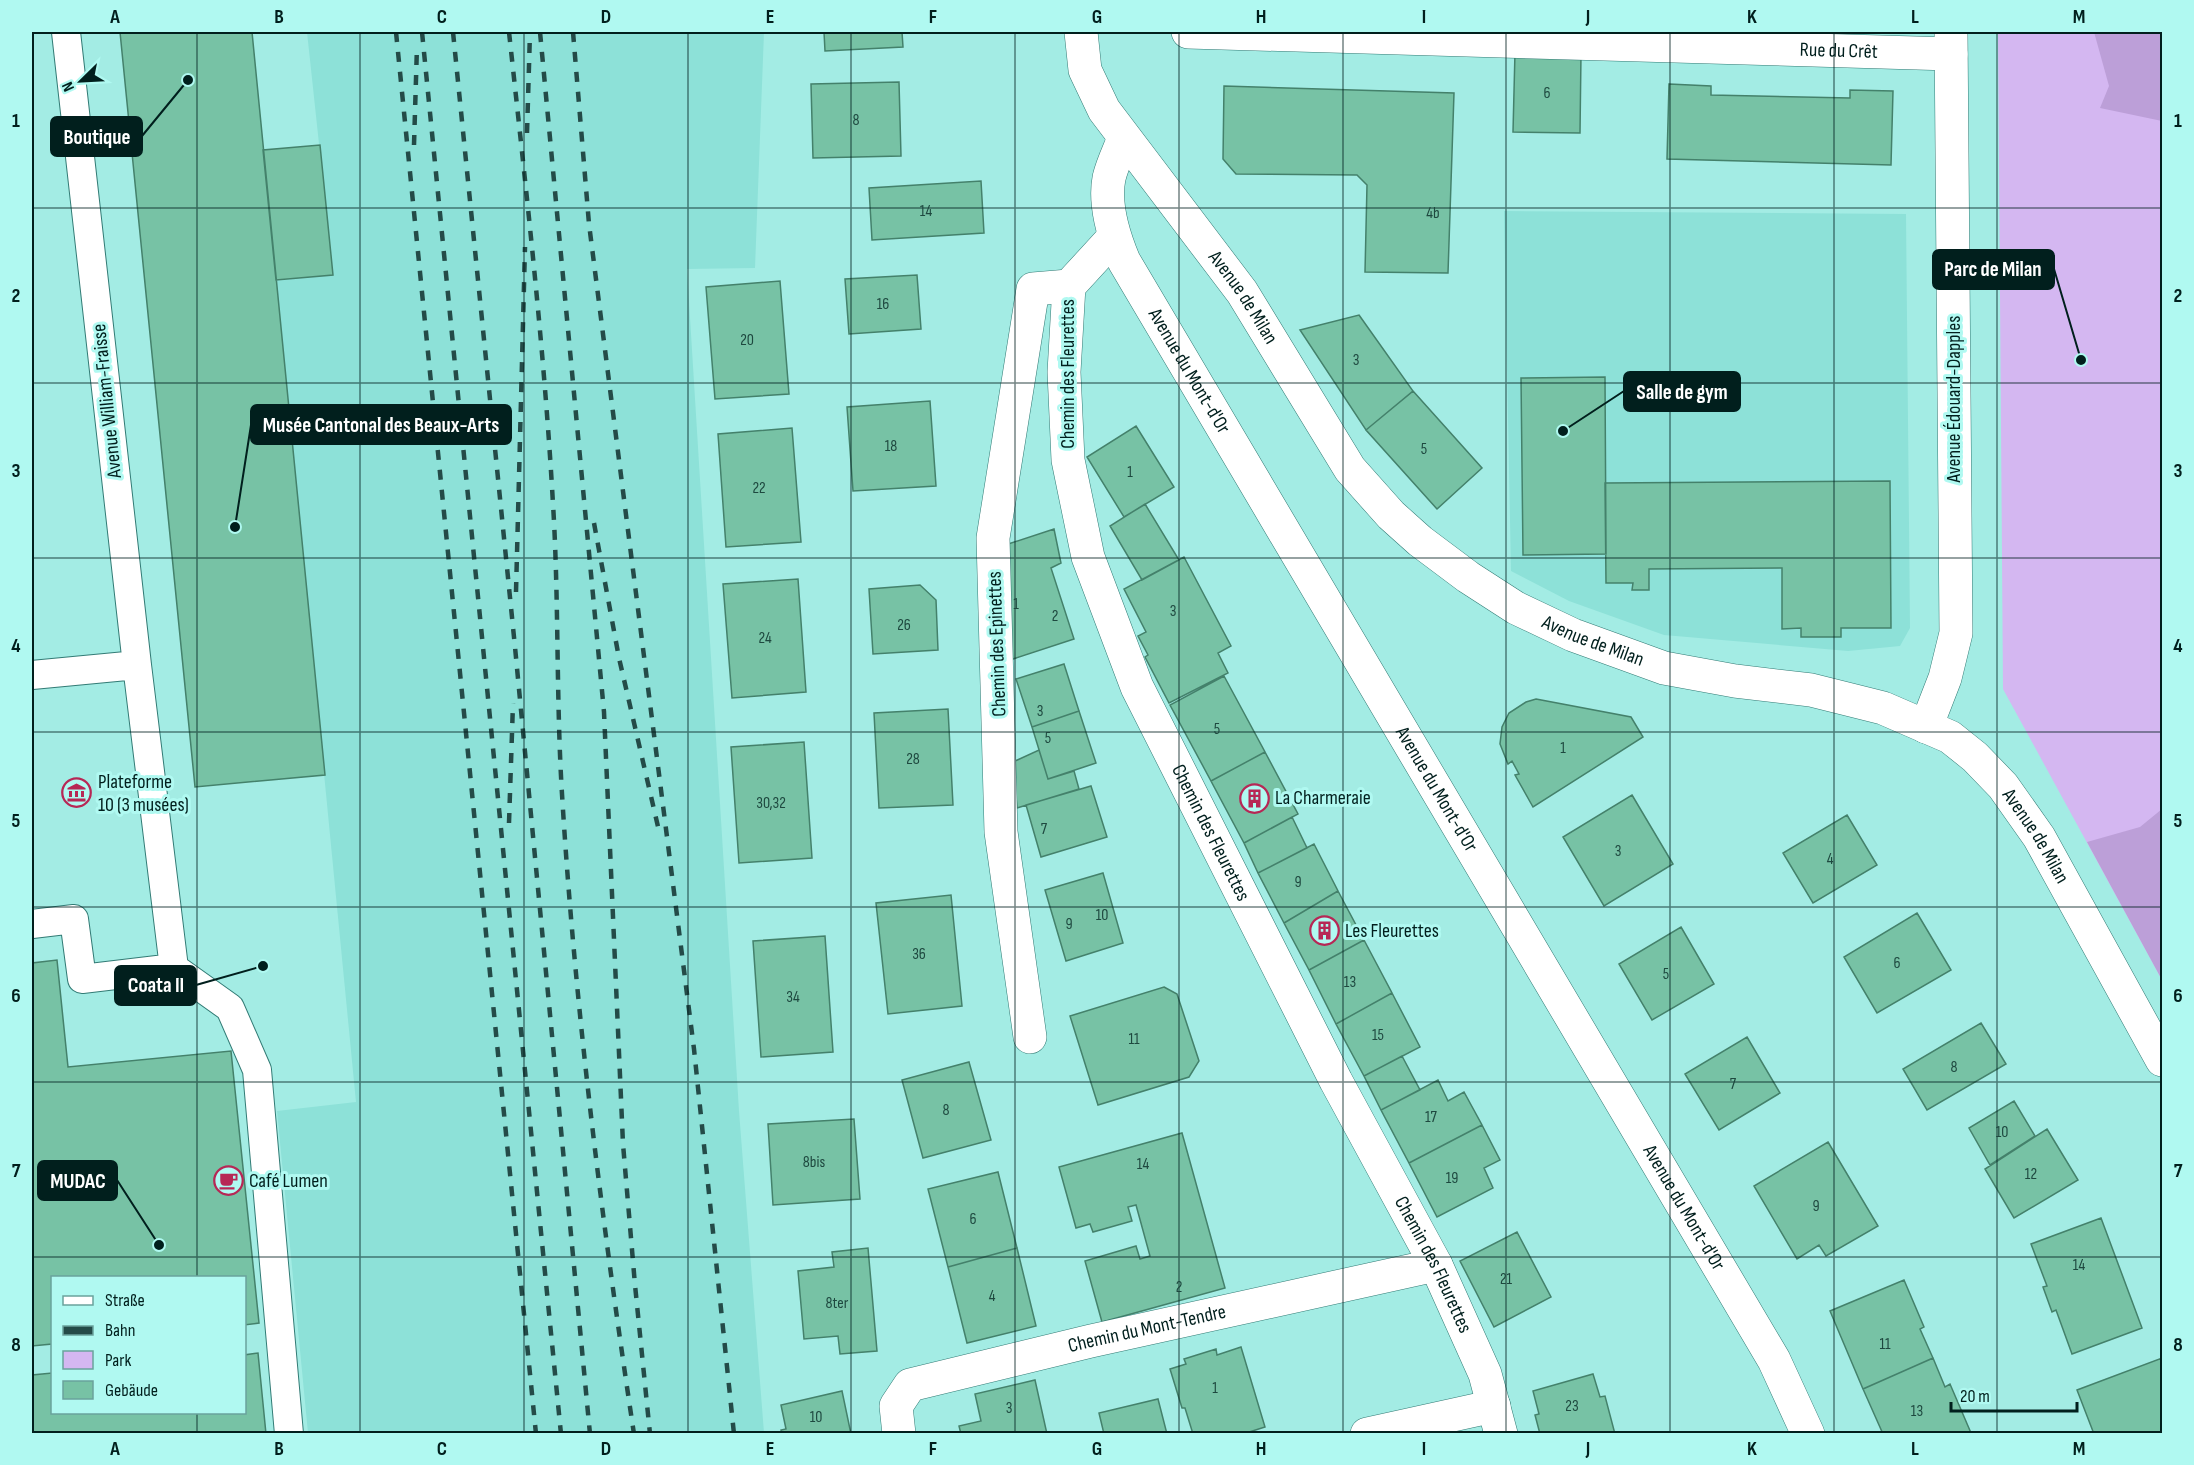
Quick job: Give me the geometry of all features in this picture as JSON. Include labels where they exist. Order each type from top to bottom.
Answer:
[{"type":"street","name":"Avenue William-Fraisse","points":[[66,32],[137,665],[174,968]]},
{"type":"street","name":"Avenue de Milan","points":[[1081,32],[1084,70],[1093,90],[1124,138],[1242,292],[1350,469],[1420,542],[1516,608],[1573,635],[1664,668],[1735,681],[1812,690],[1883,708],[1950,737],[1975,757],[2003,786],[2040,837],[2163,1060]]},
{"type":"street","name":"Rue du Crêt","points":[[1188,32],[1951,43]]},
{"type":"street","name":"Avenue Édouard-Dapples","points":[[1926,726],[1945,678],[1956,633],[1951,43]]},
{"type":"street","name":"Avenue du Mont-d'Or","points":[[1124,138],[1109,179],[1110,217],[1114,237],[1124,261],[1774,1360],[1808,1434]]},
{"type":"street","name":"Chemin des Fleurettes","points":[[1114,237],[1069,286],[1064,372],[1068,460],[1088,557],[1137,687],[1336,1081],[1436,1265],[1485,1374],[1497,1420],[1367,1434]]},
{"type":"street","name":"Chemin des Epinettes","points":[[1030,1037],[1001,832],[993,538],[1033,289],[1069,286]]},
{"type":"street","points":[[32,675],[137,665]]},
{"type":"street","points":[[32,924],[74,919],[82,979],[174,968],[230,1008],[257,1070],[289,1434]]},
{"type":"street","name":"Chemin du Mont-Tendre","points":[[899,1434],[896,1406],[910,1385],[1091,1341],[1436,1265]]},
{"type":"shaded area","points":[[307,32],[764,32],[755,268],[687,269],[739,1111],[764,1433],[308,1433],[277,1111],[356,1102],[276,280],[333,274]]},
{"type":"shaded area","points":[[2094,32],[2162,32],[2162,121],[2100,108],[2109,86]]},
{"type":"shaded area","points":[[1504,211],[1906,214],[1910,628],[1900,646],[1848,651],[1664,635],[1569,601],[1511,571]]},
{"type":"shaded area","points":[[2162,809],[2162,980],[2087,842],[2140,827]]},
{"type":"green space","points":[[1998,32],[2162,32],[2162,980],[2003,689]]},
{"type":"building","points":[[120,32],[252,32],[325,775],[195,787]]},
{"type":"building","points":[[824,32],[902,32],[903,47],[825,51]]},
{"type":"building","points":[[1515,52],[1581,54],[1580,133],[1513,132]]},
{"type":"building","points":[[899,82],[901,156],[813,158],[811,84]]},
{"type":"building","points":[[1669,84],[1711,86],[1711,95],[1850,98],[1850,90],[1893,91],[1891,165],[1667,159]]},
{"type":"building","points":[[1224,86],[1454,93],[1448,273],[1365,272],[1367,185],[1357,175],[1236,174],[1223,159]]},
{"type":"building","points":[[320,145],[333,275],[276,280],[263,150]]},
{"type":"building","points":[[981,181],[984,233],[872,240],[869,188]]},
{"type":"building","points":[[917,275],[921,329],[849,334],[845,279]]},
{"type":"building","points":[[780,281],[789,394],[715,399],[706,287]]},
{"type":"building","points":[[1359,315],[1413,391],[1366,430],[1300,330]]},
{"type":"building","points":[[1605,377],[1606,554],[1523,555],[1521,378]]},
{"type":"building","points":[[1413,391],[1482,468],[1437,509],[1366,430]]},
{"type":"building","points":[[930,401],[936,486],[853,491],[847,407]]},
{"type":"building","points":[[1136,426],[1174,487],[1124,517],[1087,457]]},
{"type":"building","points":[[792,428],[801,542],[726,547],[718,434]]},
{"type":"building","points":[[1890,481],[1891,628],[1841,628],[1841,637],[1801,637],[1801,628],[1782,629],[1782,568],[1649,569],[1649,590],[1632,590],[1633,583],[1606,583],[1605,483]]},
{"type":"building","points":[[1145,504],[1179,560],[1142,580],[1110,526]]},
{"type":"building","points":[[1054,529],[1061,563],[1051,568],[1074,639],[1010,660],[999,547]]},
{"type":"building","points":[[1184,557],[1231,646],[1218,653],[1228,673],[1169,703],[1145,657],[1148,655],[1138,636],[1146,632],[1124,589]]},
{"type":"building","points":[[798,579],[806,692],[732,698],[723,584]]},
{"type":"building","points":[[920,585],[936,600],[938,650],[873,654],[869,589]]},
{"type":"building","points":[[1064,664],[1079,711],[1032,727],[1016,679]]},
{"type":"building","points":[[1224,676],[1265,752],[1211,781],[1170,705]]},
{"type":"building","points":[[1536,699],[1631,717],[1643,737],[1533,807],[1515,775],[1519,774],[1512,761],[1508,764],[1500,744],[1502,727],[1509,713],[1526,702]]},
{"type":"building","points":[[948,709],[953,805],[879,808],[874,713]]},
{"type":"building","points":[[1079,711],[1096,763],[1048,779],[1032,727]]},
{"type":"building","points":[[804,742],[812,858],[739,863],[731,747]]},
{"type":"building","points":[[1039,750],[1048,779],[1074,771],[1079,789],[1017,808],[1013,762]]},
{"type":"building","name":"La Charmeraie","points":[[1265,752],[1298,814],[1244,843],[1211,781]]},
{"type":"building","points":[[1091,786],[1107,837],[1041,857],[1026,805]]},
{"type":"building","points":[[1632,795],[1673,864],[1604,906],[1563,837]]},
{"type":"building","points":[[1847,815],[1877,865],[1813,903],[1783,853]]},
{"type":"building","points":[[1292,817],[1307,848],[1258,873],[1244,843]]},
{"type":"building","points":[[1314,844],[1338,891],[1284,923],[1258,873]]},
{"type":"building","points":[[1103,873],[1123,943],[1066,961],[1045,890]]},
{"type":"building","name":"Les Fleurettes","points":[[1338,891],[1364,940],[1309,970],[1284,923]]},
{"type":"building","points":[[951,895],[962,1006],[888,1014],[876,903]]},
{"type":"building","points":[[1917,913],[1951,970],[1877,1013],[1844,957]]},
{"type":"building","points":[[1681,927],[1714,984],[1652,1020],[1619,964]]},
{"type":"building","points":[[825,936],[833,1052],[761,1057],[753,941]]},
{"type":"building","points":[[1364,940],[1392,993],[1336,1024],[1309,970]]},
{"type":"building","points":[[57,960],[68,1067],[231,1051],[259,1323],[246,1325],[246,1276],[51,1276],[51,1344],[32,1346],[32,963]]},
{"type":"building","points":[[1164,987],[1177,994],[1199,1061],[1189,1077],[1098,1105],[1070,1016]]},
{"type":"building","points":[[1392,993],[1420,1047],[1364,1076],[1336,1024]]},
{"type":"building","points":[[1981,1023],[2006,1064],[1927,1110],[1903,1069]]},
{"type":"building","points":[[1747,1037],[1780,1093],[1719,1130],[1685,1074]]},
{"type":"building","points":[[1402,1056],[1420,1090],[1381,1110],[1364,1076]]},
{"type":"building","points":[[969,1062],[991,1140],[923,1158],[902,1080]]},
{"type":"building","points":[[1438,1080],[1448,1101],[1464,1092],[1482,1125],[1409,1163],[1381,1110]]},
{"type":"building","points":[[2014,1101],[2035,1136],[1990,1165],[1969,1128]]},
{"type":"building","points":[[854,1119],[860,1199],[773,1205],[768,1124]]},
{"type":"building","points":[[1482,1125],[1500,1160],[1484,1168],[1493,1188],[1437,1217],[1409,1163]]},
{"type":"building","points":[[2047,1129],[2078,1180],[2014,1218],[1985,1169]]},
{"type":"building","points":[[1182,1133],[1225,1288],[1102,1322],[1085,1261],[1136,1246],[1140,1259],[1150,1256],[1136,1205],[1128,1207],[1132,1221],[1093,1232],[1090,1224],[1076,1228],[1059,1167]]},
{"type":"building","points":[[1828,1142],[1878,1226],[1826,1256],[1819,1245],[1797,1259],[1754,1186]]},
{"type":"building","points":[[998,1172],[1017,1248],[948,1267],[928,1189]]},
{"type":"building","points":[[2101,1218],[2142,1328],[2072,1354],[2056,1310],[2052,1312],[2043,1287],[2047,1286],[2031,1244]]},
{"type":"building","points":[[1517,1232],[1551,1297],[1494,1327],[1460,1261]]},
{"type":"building","points":[[868,1248],[877,1351],[840,1354],[838,1336],[804,1339],[798,1271],[834,1267],[832,1252]]},
{"type":"building","points":[[1017,1248],[1036,1326],[967,1343],[948,1267]]},
{"type":"building","points":[[1904,1280],[1924,1327],[1920,1329],[1933,1358],[1863,1389],[1830,1311]]},
{"type":"building","points":[[1241,1347],[1265,1427],[1243,1434],[1193,1434],[1170,1369],[1186,1364],[1184,1359],[1216,1349],[1217,1355]]},
{"type":"building","points":[[258,1353],[266,1434],[32,1434],[32,1375],[51,1373],[51,1414],[246,1414],[246,1355]]},
{"type":"building","points":[[1933,1358],[1945,1387],[1950,1384],[1971,1433],[1883,1434],[1863,1389]]},
{"type":"building","points":[[2162,1358],[2162,1434],[2094,1434],[2077,1390]]},
{"type":"building","points":[[1593,1374],[1600,1397],[1605,1396],[1615,1434],[1540,1434],[1535,1415],[1539,1414],[1533,1391]]},
{"type":"building","points":[[1035,1380],[1047,1434],[961,1434],[959,1426],[981,1421],[975,1394]]},
{"type":"building","points":[[842,1391],[851,1434],[782,1434],[781,1430],[786,1429],[781,1405]]},
{"type":"building","points":[[1158,1399],[1167,1434],[1104,1434],[1099,1413]]},
{"type":"railway","points":[[396,32],[536,1434]]},
{"type":"railway","points":[[422,32],[561,1434]]},
{"type":"railway","points":[[453,32],[515,647],[590,1434]]},
{"type":"railway","points":[[509,32],[545,386],[555,540],[560,758],[574,954],[601,1195],[634,1434]]},
{"type":"railway","points":[[527,133],[530,32]]},
{"type":"railway","points":[[540,32],[604,712],[623,1144],[650,1434]]},
{"type":"railway","points":[[573,32],[589,224],[694,1049],[734,1434]]},
{"type":"railway","points":[[414,145],[417,46]]},
{"type":"railway","points":[[516,592],[525,247]]},
{"type":"railway","points":[[594,523],[619,658],[659,831]]},
{"type":"railway","points":[[509,823],[513,703]]},
{"type":"place","name":"Boutique","points":[[188,80]]},
{"type":"place","name":"Parc de Milan","points":[[2081,360]]},
{"type":"place","name":"Salle de gym","points":[[1563,431]]},
{"type":"place","name":"Musée Cantonal des Beaux-Arts","points":[[235,527]]},
{"type":"place","name":"Plateforme 10 (3 musées)","points":[[77,793]]},
{"type":"place","name":"La Charmeraie","points":[[1254,798]]},
{"type":"place","name":"Les Fleurettes","points":[[1324,931]]},
{"type":"place","name":"Coata II","points":[[263,966]]},
{"type":"place","name":"Café Lumen","points":[[228,1181]]},
{"type":"place","name":"MUDAC","points":[[159,1245]]}]
